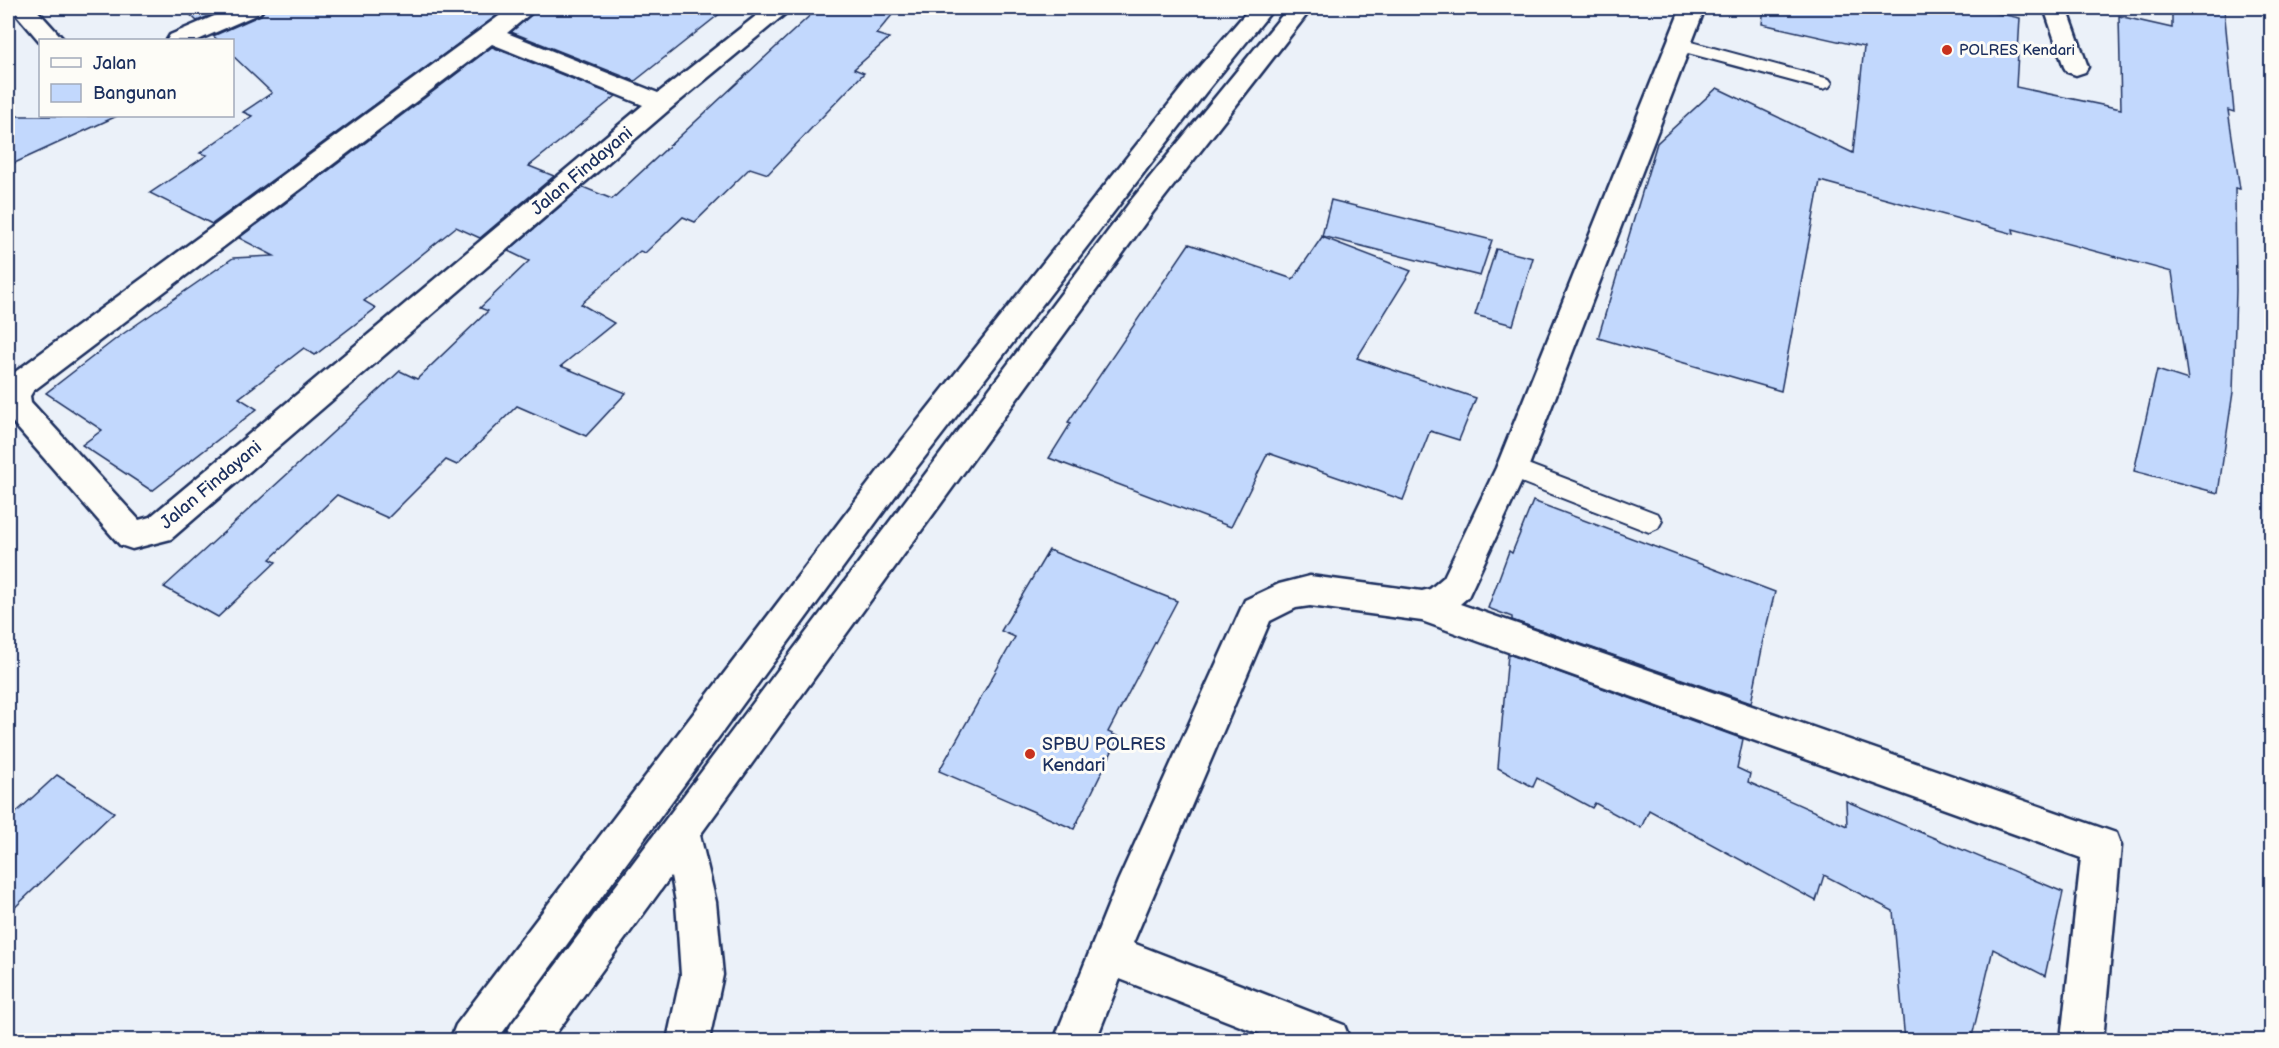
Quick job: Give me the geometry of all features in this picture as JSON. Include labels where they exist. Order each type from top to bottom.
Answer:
[{"type":"street","points":[[22,8],[51,39]]},
{"type":"street","points":[[181,39],[252,8]]},
{"type":"street","name":"Jalan Findayani","points":[[525,8],[22,383],[14,394],[16,406],[132,535],[148,533],[166,524],[662,103],[780,8]]},
{"type":"street","points":[[471,1041],[893,475],[1197,86],[1262,8]]},
{"type":"street","points":[[526,1041],[1143,205],[1300,8]]},
{"type":"street","points":[[1422,606],[1440,601],[1456,588],[1512,468],[1693,8]]},
{"type":"street","points":[[2055,8],[2076,67]]},
{"type":"street","points":[[489,34],[662,103]]},
{"type":"street","points":[[1075,1041],[1108,954],[1257,611],[1291,594],[1310,591],[1422,606],[2102,846],[2082,1041]]},
{"type":"street","points":[[680,831],[696,902],[702,975],[688,1041]]},
{"type":"street","points":[[1108,954],[1329,1041]]},
{"type":"lane","points":[[1680,45],[1822,83]]},
{"type":"lane","points":[[1512,468],[1649,521]]},
{"type":"building","points":[[183,8],[228,8],[197,21]]},
{"type":"building","points":[[266,8],[361,8],[382,15],[392,8],[507,8],[212,224],[150,193],[207,155],[200,153],[252,116],[243,112],[272,93],[234,57],[234,39],[217,39],[213,36],[261,15]]},
{"type":"building","points":[[539,8],[727,8],[635,81],[511,32]]},
{"type":"building","points":[[818,8],[898,8],[876,34],[889,38],[854,69],[864,73],[768,174],[750,168],[695,222],[683,217],[645,253],[640,251],[581,304],[614,323],[561,366],[626,393],[586,436],[517,406],[457,465],[446,460],[388,518],[337,495],[270,559],[276,562],[218,617],[164,587],[400,371],[417,379],[488,311],[480,308],[529,261],[508,251],[583,187],[612,199]]},
{"type":"building","points":[[1764,8],[1972,8],[2020,18],[2016,87],[2121,109],[2119,16],[2172,28],[2172,8],[2224,8],[2234,112],[2228,110],[2240,189],[2235,188],[2236,290],[2233,392],[2218,493],[2134,471],[2157,370],[2188,380],[2172,272],[2013,229],[2014,234],[1820,181],[1781,391],[1598,338],[1657,143],[1717,88],[1853,153],[1864,47],[1762,24]]},
{"type":"building","points":[[492,47],[616,96],[529,166],[554,176],[480,238],[456,227],[364,301],[376,308],[315,355],[304,348],[239,398],[257,409],[152,491],[82,445],[102,430],[46,393],[117,338],[233,258],[274,256],[239,238]]},
{"type":"building","points":[[8,116],[115,117],[8,166]]},
{"type":"building","points":[[1331,200],[1492,240],[1480,276],[1322,236]]},
{"type":"building","points":[[1322,237],[1411,271],[1357,358],[1476,398],[1459,440],[1430,431],[1403,500],[1268,453],[1231,527],[1049,458],[1071,423],[1068,422],[1189,244],[1293,279]]},
{"type":"building","points":[[1496,249],[1533,258],[1513,325],[1475,315]]},
{"type":"building","points":[[1533,501],[1775,592],[1751,703],[1512,620],[1512,617],[1488,608],[1509,551],[1512,553]]},
{"type":"building","points":[[1049,550],[1177,601],[1108,732],[1119,737],[1074,829],[939,771],[1015,637],[1001,631]]},
{"type":"building","points":[[1508,654],[1743,739],[1737,768],[1750,774],[1748,782],[1847,826],[1846,801],[2063,892],[2045,976],[1993,949],[1971,1041],[1905,1041],[1893,911],[1824,875],[1816,901],[1649,810],[1641,828],[1595,803],[1592,808],[1537,778],[1533,787],[1498,768]]},
{"type":"building","points":[[57,775],[114,812],[8,914],[8,820]]},
{"type":"place","name":"POLRES Kendari","points":[[1947,50]]},
{"type":"place","name":"SPBU POLRES Kendari","points":[[1030,754]]}]
